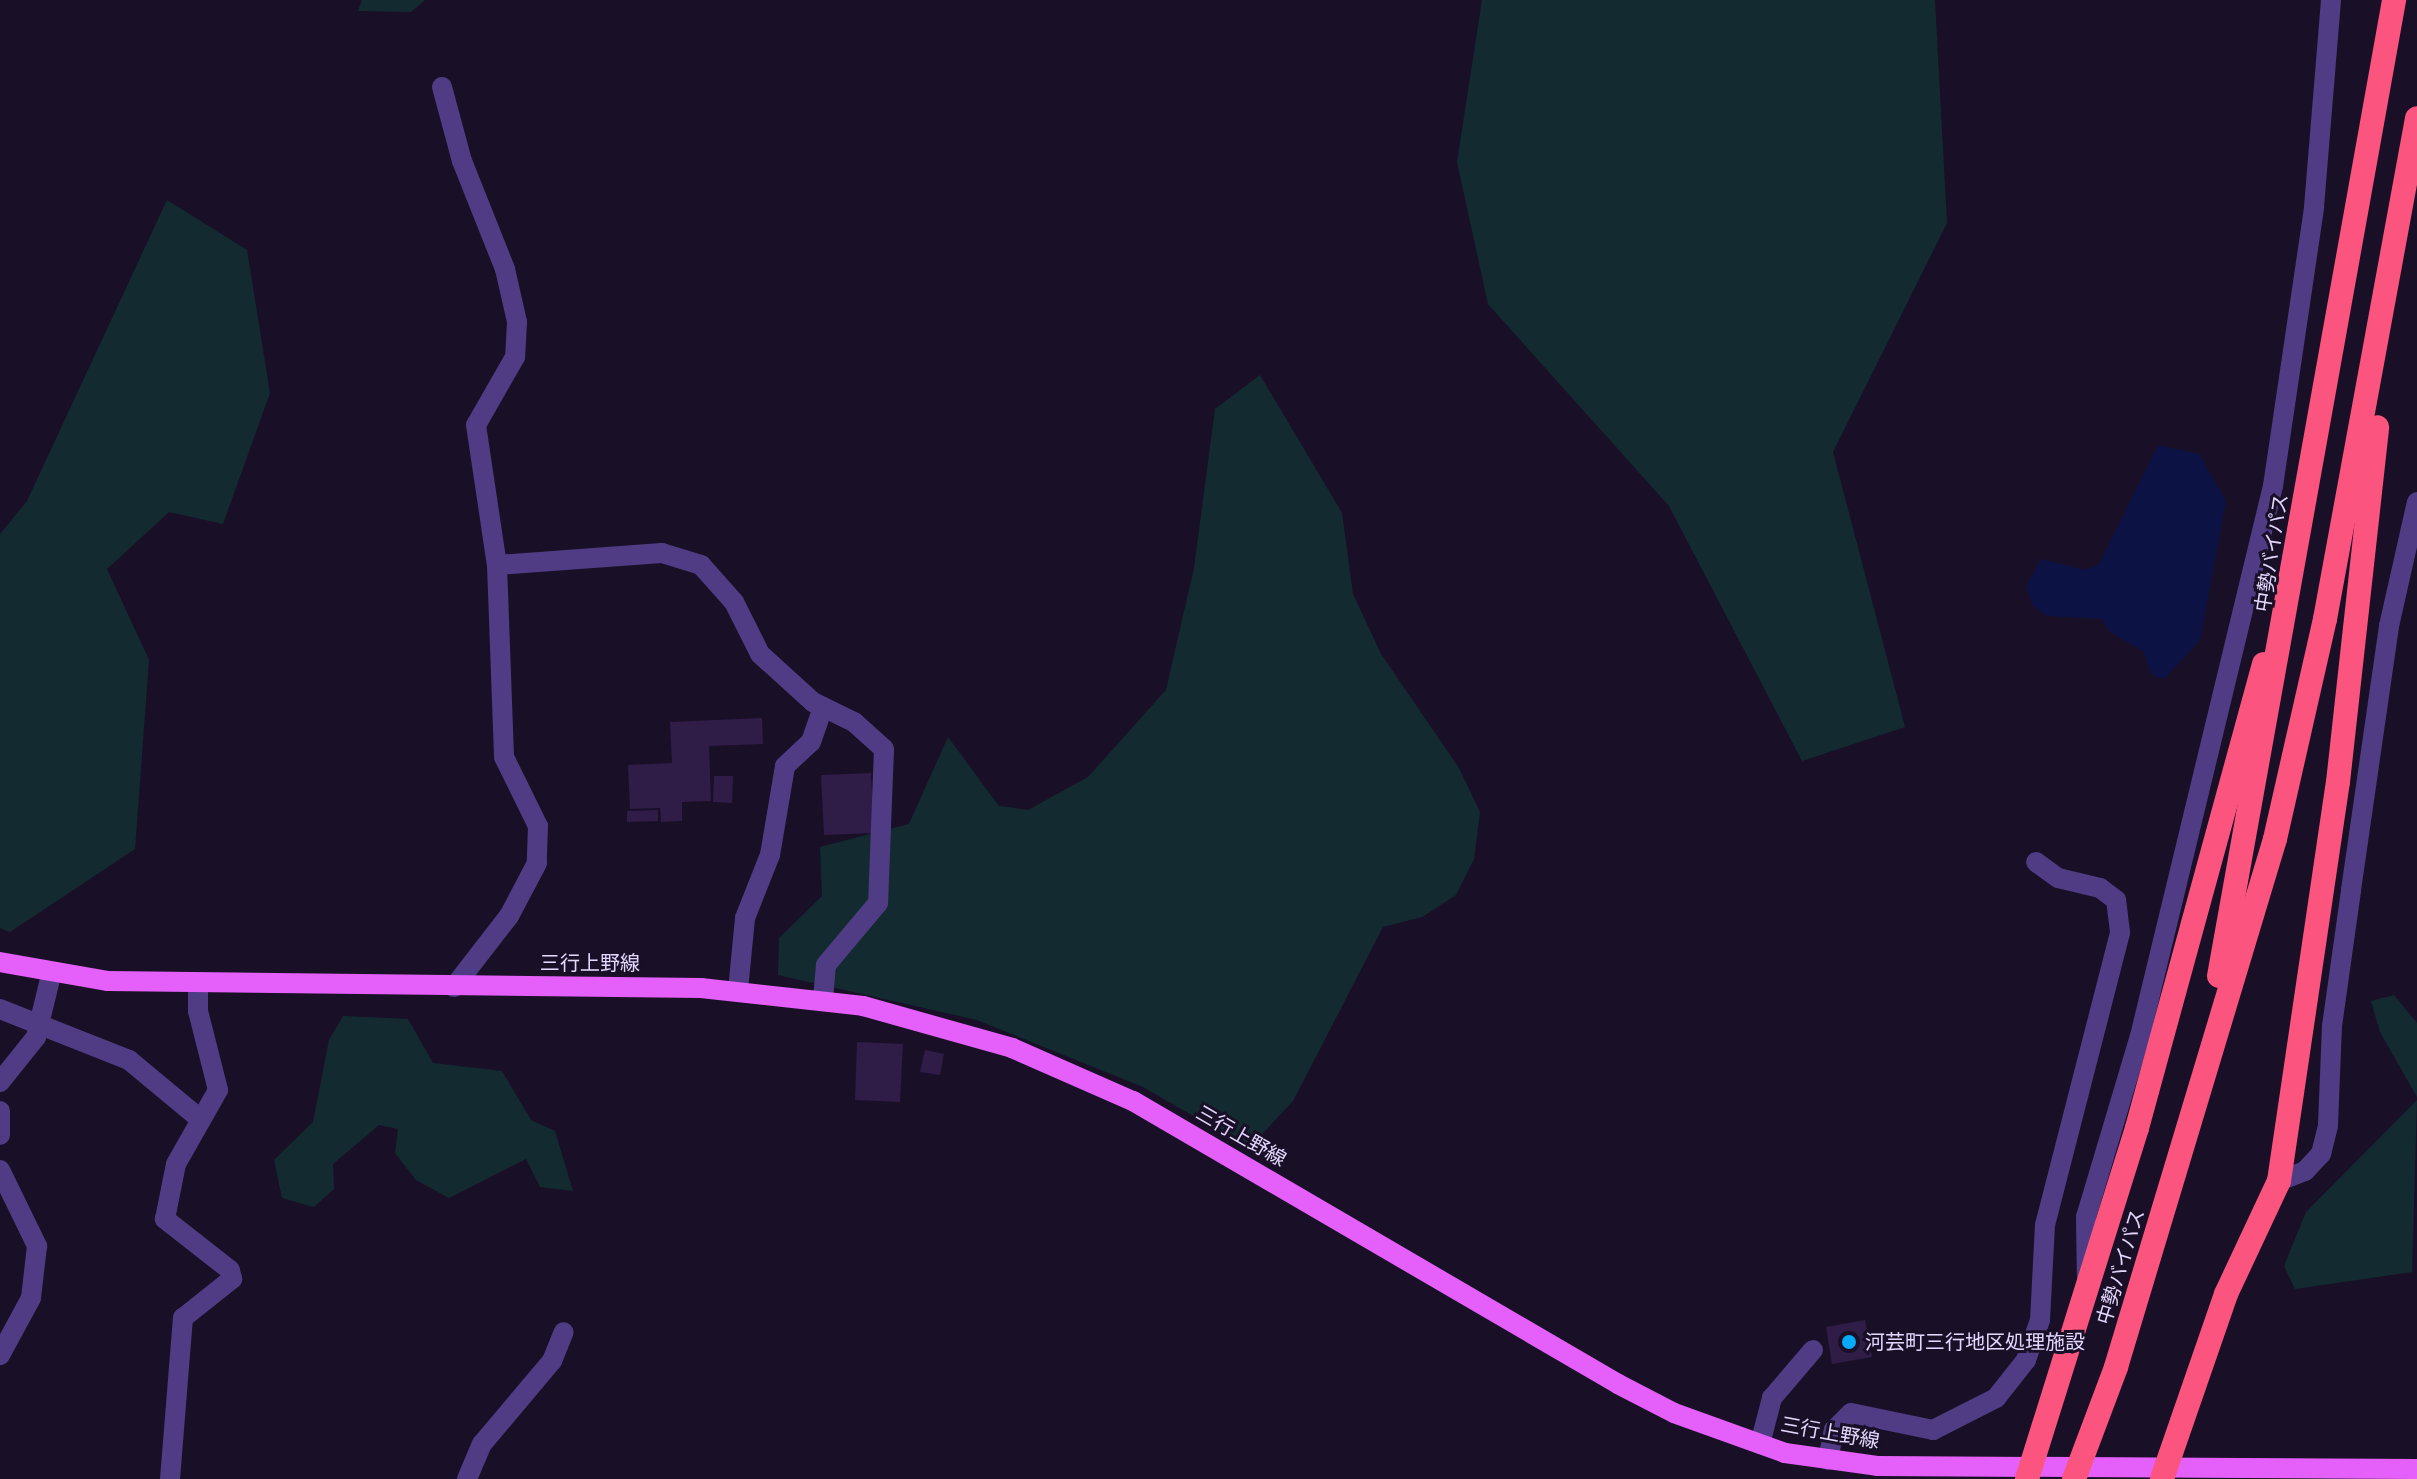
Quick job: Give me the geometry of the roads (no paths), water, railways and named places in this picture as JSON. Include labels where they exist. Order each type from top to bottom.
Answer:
[{"type":"highway","name":"中勢バイパス","points":[[2193,1112],[2262,763],[2308,483],[2394,0]]},
{"type":"highway","name":"中勢バイパス","points":[[2074,1479],[2116,1367],[2275,839],[2397,246],[2417,118]]},
{"type":"highway","points":[[2163,1476],[2226,1294],[2279,1181],[2338,782],[2397,246]]},
{"type":"highway","points":[[2029,1474],[2088,1292],[2241,755],[2308,483]]},
{"type":"main road","name":"三行上野線","points":[[0,962],[51,975],[198,983],[738,990],[823,999],[1012,1048],[1133,1101],[1618,1384],[1674,1413],[1760,1444],[1875,1473],[2163,1476],[2417,1469]]},
{"type":"street","points":[[2088,1292],[2086,1217],[2140,1036],[2273,486],[2312,223],[2331,0]]},
{"type":"street","points":[[442,87],[462,161],[505,269],[517,322],[515,357],[476,425],[497,565],[504,757],[538,826],[537,863],[509,916],[454,987]]},
{"type":"street","points":[[2279,1181],[2305,1171],[2321,1154],[2328,1125],[2332,1026],[2351,890],[2389,626],[2417,502]]},
{"type":"street","points":[[497,565],[662,553],[701,565],[734,602],[760,654],[823,707],[854,722],[884,749],[885,804],[878,903],[826,965],[823,999]]},
{"type":"street","points":[[738,990],[745,918],[770,855],[785,766],[811,742],[823,707]]},
{"type":"street","points":[[1828,1460],[1834,1430],[1851,1413],[1933,1430],[1996,1398],[2026,1360],[2040,1320],[2045,1225],[2120,932],[2116,900],[2100,888],[2058,878],[2036,862]]},
{"type":"street","points":[[0,1082],[40,1026],[51,975]]},
{"type":"street","points":[[170,1479],[183,1318],[232,1279],[230,1270],[165,1219],[176,1164],[218,1090],[198,1011],[198,983]]},
{"type":"street","points":[[0,1009],[129,1060],[200,1119]]},
{"type":"street","points":[[0,1111],[0,1135]]},
{"type":"street","points":[[0,1170],[37,1246],[31,1298],[0,1355]]},
{"type":"street","points":[[467,1479],[475,1454],[552,1361],[564,1332]]},
{"type":"street","points":[[1760,1444],[1772,1398],[1813,1350]]},
{"type":"place","name":"河芸町三行地区処理施設","points":[[1849,1342]]}]
